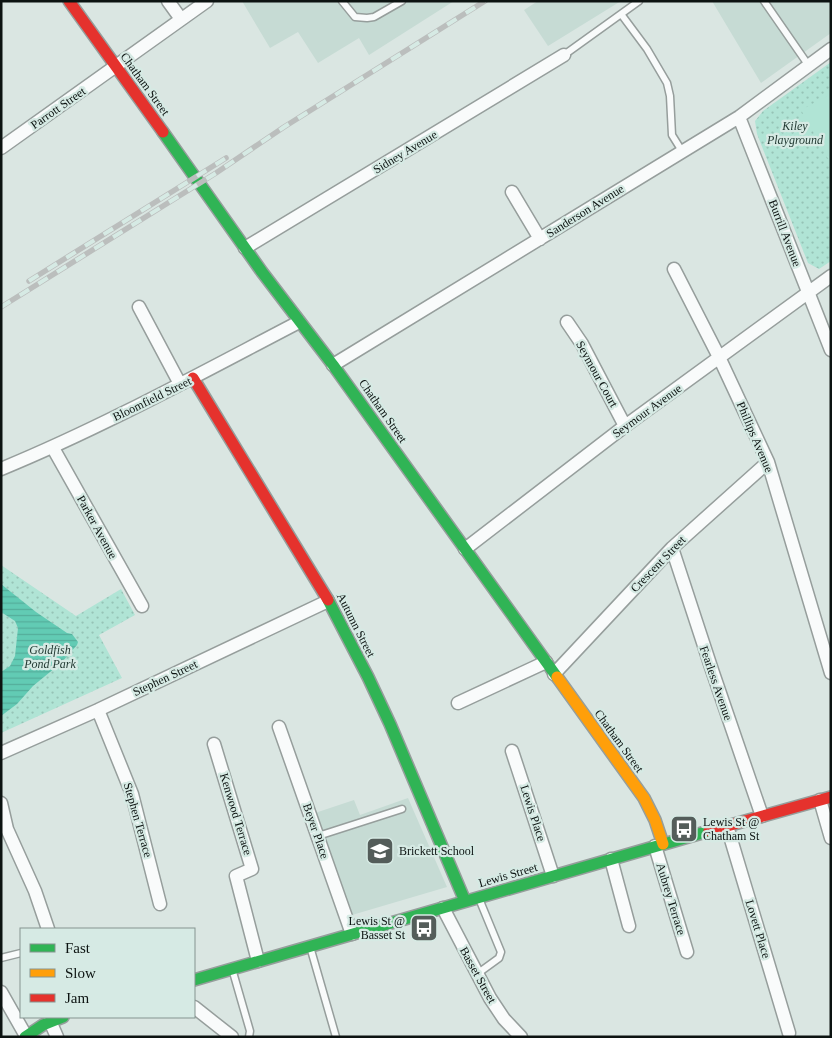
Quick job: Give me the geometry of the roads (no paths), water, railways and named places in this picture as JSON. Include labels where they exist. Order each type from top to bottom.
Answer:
[{"type":"main road","name":"Chatham Street","points":[[69,1],[245,248],[333,365],[644,798],[657,822],[659,845]]},
{"type":"main road","name":"Autumn Street","points":[[193,378],[328,601],[368,677],[390,724],[465,901]]},
{"type":"main road","name":"Lewis Street","points":[[195,980],[659,845],[826,799]]},
{"type":"main road","points":[[25,1036],[36,1028],[60,1018]]},
{"type":"street","points":[[168,1],[181,19]]},
{"type":"street","name":"Parrott Street","points":[[1,148],[207,1]]},
{"type":"street","name":"Sanderson Avenue","points":[[333,365],[739,116],[831,49]]},
{"type":"street","name":"Sidney Avenue","points":[[245,248],[564,56]]},
{"type":"street","name":"Burrill Avenue","points":[[739,116],[831,350]]},
{"type":"street","points":[[512,192],[540,239]]},
{"type":"street","name":"Phillips Avenue","points":[[674,269],[768,462],[831,673]]},
{"type":"street","name":"Seymour Avenue","points":[[465,549],[625,426],[831,276]]},
{"type":"street","points":[[139,307],[180,384]]},
{"type":"street","name":"Bloomfield Street","points":[[1,469],[53,448],[193,378],[299,322]]},
{"type":"street","name":"Seymour Court","points":[[567,322],[582,344],[625,426]]},
{"type":"street","name":"Parker Avenue","points":[[53,448],[142,606]]},
{"type":"street","name":"Crescent Street","points":[[554,674],[672,548],[768,462]]},
{"type":"street","name":"Fearless Avenue","points":[[672,548],[762,816]]},
{"type":"street","name":"Stephen Street","points":[[1,754],[328,601]]},
{"type":"street","points":[[458,703],[546,662]]},
{"type":"street","name":"Stephen Terrace","points":[[98,710],[132,794],[160,904]]},
{"type":"street","name":"Beyer Place","points":[[279,727],[352,934]]},
{"type":"street","name":"Kenwood Terrace","points":[[214,744],[252,868],[236,876],[258,961]]},
{"type":"street","name":"Lewis Place","points":[[512,751],[553,876]]},
{"type":"street","points":[[826,799],[831,838]]},
{"type":"street","points":[[1,803],[4,827],[36,892],[48,928]]},
{"type":"street","name":"Lovett Place","points":[[727,826],[789,1032]]},
{"type":"street","name":"Aubrey Terrace","points":[[659,845],[687,952]]},
{"type":"street","points":[[611,859],[629,926]]},
{"type":"street","name":"Basset Street","points":[[443,908],[490,998],[504,1019],[521,1037]]},
{"type":"street","points":[[1,992],[25,1036]]},
{"type":"street","points":[[195,1009],[232,1037]]},
{"type":"street","points":[[50,1021],[57,1037]]},
{"type":"lane","points":[[342,1],[355,17],[367,18],[374,17],[402,1]]},
{"type":"lane","points":[[564,56],[639,1]]},
{"type":"lane","points":[[764,1],[809,66]]},
{"type":"lane","points":[[621,14],[647,49],[667,83],[670,96],[672,136],[682,151]]},
{"type":"lane","points":[[318,836],[402,809]]},
{"type":"lane","points":[[478,974],[499,958],[501,952],[479,897]]},
{"type":"lane","points":[[310,946],[336,1037]]},
{"type":"lane","points":[[1,958],[20,953]]},
{"type":"lane","points":[[232,969],[250,1031],[249,1037]]},
{"type":"railway","points":[[1,307],[216,173],[284,127],[485,1]]},
{"type":"railway","points":[[29,281],[226,158]]},
{"type":"place","name":"Lewis St @ Chatham St","points":[[684,829]]},
{"type":"place","name":"Brickett School","points":[[380,851]]},
{"type":"place","name":"Lewis St @ Basset St","points":[[424,928]]},
{"type":"park label","name":"Kiley Playground","points":[[795,133]]},
{"type":"park label","name":"Goldfish Pond Park","points":[[50,657]]}]
